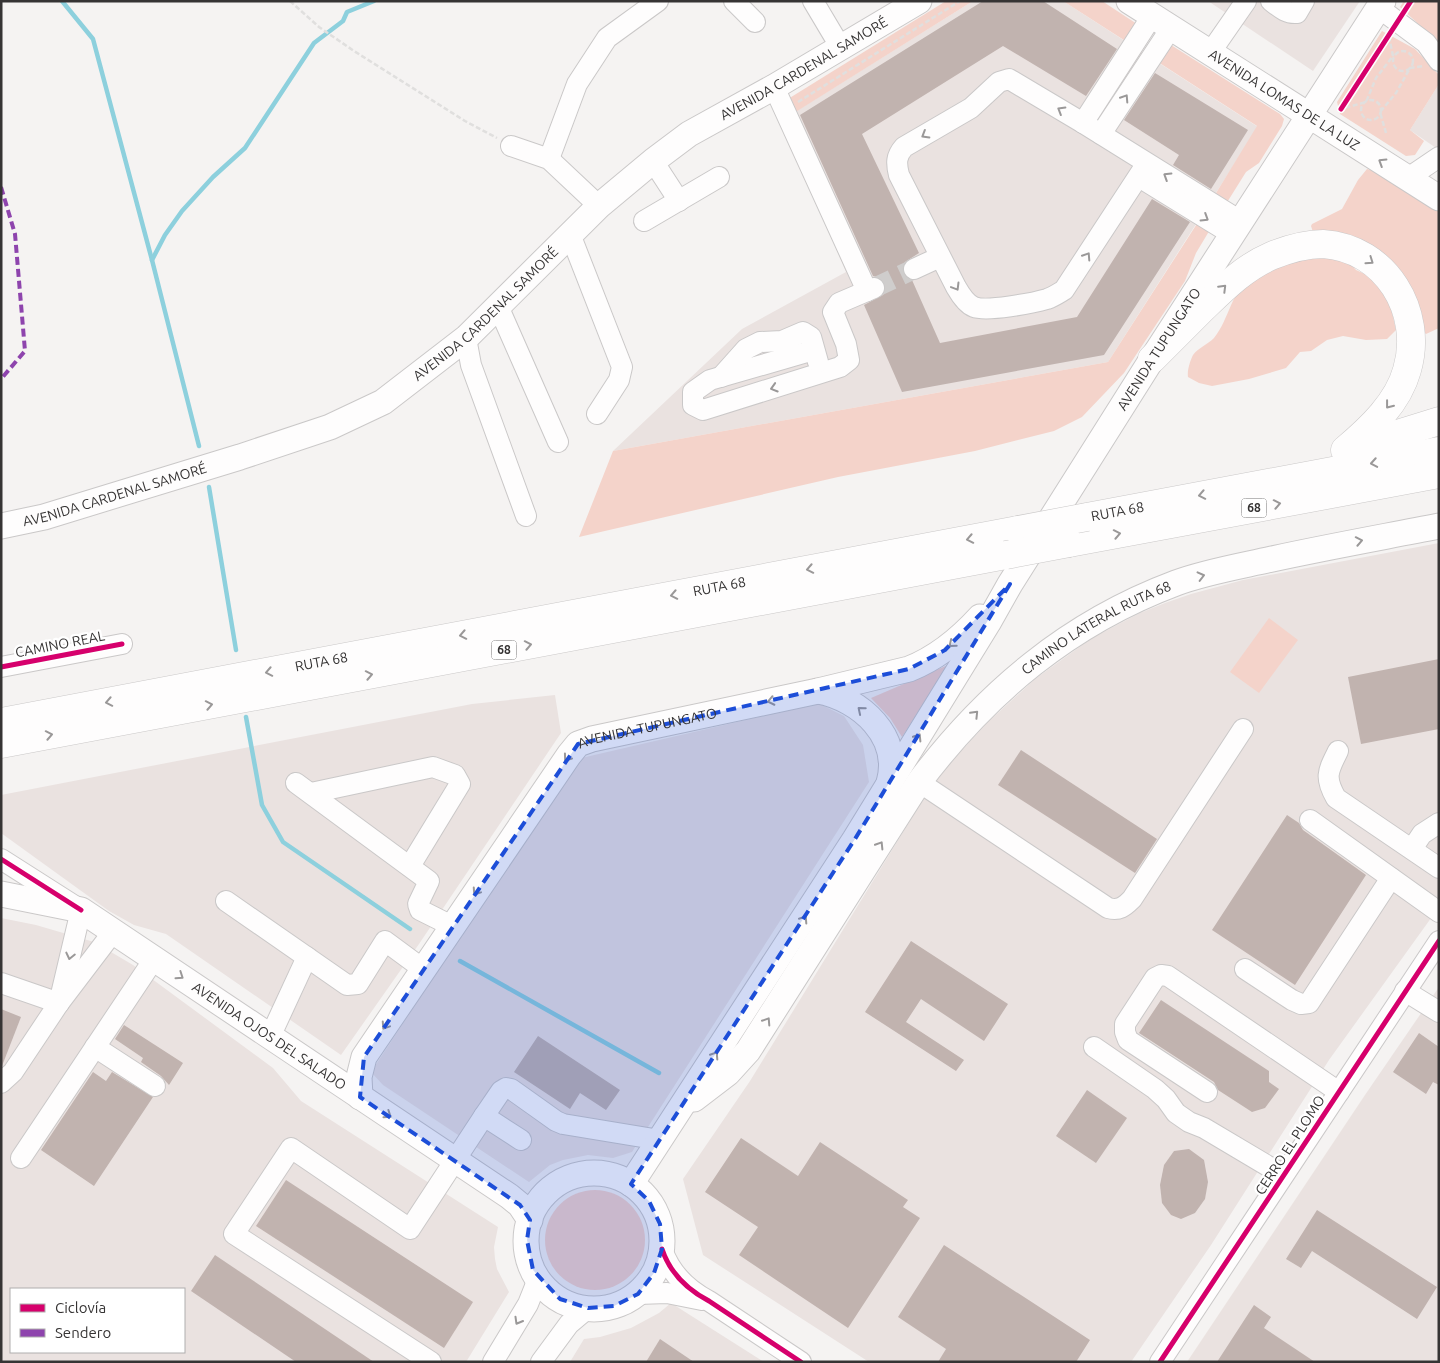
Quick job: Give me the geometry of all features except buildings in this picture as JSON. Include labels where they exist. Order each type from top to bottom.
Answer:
[{"type":"highway","points":[[1152,360],[1230,282],[1260,261],[1282,252],[1308,245],[1337,246],[1350,250],[1376,264],[1393,282],[1408,315],[1411,342],[1407,372],[1395,398],[1373,424],[1345,450]]},
{"type":"highway","points":[[1250,486],[1295,466],[1439,421]]},
{"type":"highway","name":"RUTA 68","points":[[1,722],[1439,451]]},
{"type":"highway","name":"RUTA 68","points":[[1,744],[1439,474]]},
{"type":"main road","name":"AVENIDA CARDENAL SAMORÉ","points":[[1,526],[44,517],[104,500],[240,458],[330,427],[383,402],[466,338],[599,206],[689,134],[774,87],[919,1]]},
{"type":"main road","name":"AVENIDA LOMAS DE LA LUZ","points":[[1129,1],[1439,198]]},
{"type":"main road","name":"AVENIDA TUPUNGATO","points":[[631,1184],[889,783],[1010,584],[1237,228],[1310,117],[1337,102],[1387,17]]},
{"type":"main road","name":"CAMINO LATERAL RUTA 68","points":[[854,886],[919,782],[962,728],[1012,679],[1066,639],[1120,607],[1178,582],[1320,549],[1439,526]]},
{"type":"main road","name":"AVENIDA TUPUNGATO","points":[[360,1097],[359,1077],[364,1057],[578,744],[592,739],[896,673],[922,664],[957,640],[1010,584]]},
{"type":"main road","points":[[818,691],[837,695],[854,703],[880,729],[889,751],[892,774],[889,783]]},
{"type":"main road","name":"AVENIDA TUPUNGATO","points":[[674,1118],[696,1096],[728,1072],[748,1051],[854,886]]},
{"type":"main road","points":[[1,894],[81,910]]},
{"type":"main road","name":"AVENIDA OJOS DEL SALADO","points":[[81,910],[514,1200],[520,1205],[530,1220]]},
{"type":"main road","points":[[584,1174],[608,1174],[631,1184],[641,1191],[656,1212],[660,1224],[662,1249],[654,1274],[638,1294],[614,1306],[601,1309],[588,1308],[573,1305],[560,1299],[538,1279],[527,1250],[530,1220],[535,1208],[546,1194],[560,1182],[571,1177],[584,1174]]},
{"type":"street","points":[[549,159],[577,84],[607,38],[658,1]]},
{"type":"street","points":[[734,1],[755,22]]},
{"type":"street","points":[[813,1],[841,48]]},
{"type":"street","points":[[1210,53],[1246,1]]},
{"type":"street","points":[[1271,1],[1291,14],[1296,13],[1304,1]]},
{"type":"street","points":[[1387,17],[1426,43],[1439,60]]},
{"type":"street","points":[[1083,123],[1162,22]]},
{"type":"street","points":[[1101,134],[1162,22]]},
{"type":"street","points":[[1143,170],[1064,290],[1047,299],[994,308],[982,308],[973,307],[961,296],[899,175],[896,165],[898,154],[904,147],[971,108],[999,82],[1009,80],[1101,134],[1143,170],[1237,228]]},
{"type":"street","points":[[774,87],[871,289],[839,303],[833,312],[846,344],[848,360],[840,367],[821,373],[703,410],[693,405],[693,392],[710,380],[814,350],[821,373]]},
{"type":"street","points":[[511,146],[549,159],[599,206]]},
{"type":"street","points":[[1408,178],[1439,156]]},
{"type":"street","points":[[653,161],[679,201]]},
{"type":"street","points":[[644,221],[719,177]]},
{"type":"street","points":[[570,234],[622,367],[620,380],[597,414]]},
{"type":"street","points":[[914,269],[940,257]]},
{"type":"street","points":[[498,306],[558,442]]},
{"type":"street","points":[[466,338],[472,365],[526,516]]},
{"type":"street","name":"CAMINO REAL","points":[[1,667],[122,644]]},
{"type":"street","points":[[919,782],[1108,908],[1114,910],[1121,909],[1132,899],[1243,728]]},
{"type":"street","points":[[1338,751],[1328,771],[1329,786],[1336,798],[1439,868]]},
{"type":"street","points":[[410,866],[460,784],[455,775],[434,767],[304,788],[430,881],[418,904],[420,910],[452,926]]},
{"type":"street","points":[[1310,820],[1439,912]]},
{"type":"street","points":[[1412,849],[1422,834],[1439,823]]},
{"type":"street","name":"AVENIDA OJOS DEL SALADO","points":[[1,859],[81,910]]},
{"type":"street","points":[[1245,969],[1292,1000],[1301,1004],[1309,1003],[1391,878]]},
{"type":"street","points":[[226,901],[347,986],[358,984],[385,941],[423,969]]},
{"type":"street","points":[[59,1003],[81,910]]},
{"type":"street","points":[[1,1083],[12,1072],[59,1003],[113,932]]},
{"type":"street","name":"CERRO EL PLOMO","points":[[1160,1362],[1439,941]]},
{"type":"street","points":[[270,1036],[307,957]]},
{"type":"street","points":[[21,1158],[154,959]]},
{"type":"street","points":[[1207,1092],[1128,1040],[1125,1024],[1155,978],[1161,975],[1168,976],[1339,1092]]},
{"type":"street","points":[[1,983],[59,1003]]},
{"type":"street","points":[[1405,991],[1439,1012]]},
{"type":"street","points":[[95,1047],[155,1086]]},
{"type":"street","points":[[1094,1047],[1156,1089],[1176,1113],[1183,1118],[1204,1128],[1283,1176]]},
{"type":"street","points":[[431,1362],[234,1234],[291,1148],[410,1229],[501,1091],[506,1088],[511,1089],[563,1124],[660,1140]]},
{"type":"street","points":[[484,1116],[521,1140]]},
{"type":"street","points":[[662,1249],[667,1263],[673,1272],[694,1294],[709,1301],[801,1362]]},
{"type":"street","points":[[493,1362],[528,1304],[538,1279]]},
{"type":"street","points":[[638,1294],[667,1293],[709,1301]]},
{"type":"street","points":[[541,1362],[569,1324],[588,1308]]},
{"type":"path","points":[[290,1],[319,27],[354,51],[465,121],[511,146]]},
{"type":"path","points":[[785,110],[960,1]]},
{"type":"path","points":[[1383,44],[1387,17]]},
{"type":"path","points":[[1387,17],[1393,56],[1392,63],[1398,70],[1404,71],[1410,68]]},
{"type":"path","points":[[1407,51],[1413,59],[1410,68],[1396,93],[1375,119],[1369,120],[1364,117],[1361,109],[1376,78],[1393,56],[1398,52],[1407,51]]},
{"type":"path","points":[[1337,102],[1375,101],[1379,106],[1386,133]]},
{"type":"highlighted area","points":[[1010,584],[855,839],[631,1184],[649,1201],[660,1224],[662,1249],[654,1273],[638,1294],[614,1306],[588,1308],[560,1299],[533,1270],[527,1240],[530,1220],[520,1205],[360,1097],[364,1057],[578,744],[909,669],[945,650]]},
{"type":"shaded area","points":[[946,1],[973,1],[794,113],[788,99]]},
{"type":"shaded area","points":[[973,1],[1063,1],[1258,127],[1108,362],[613,451],[742,329],[846,272],[782,120]]},
{"type":"shaded area","points":[[1063,1],[1102,1],[1137,24],[1127,42]]},
{"type":"shaded area","points":[[1208,1],[1360,1],[1313,71]]},
{"type":"shaded area","points":[[1404,1],[1439,1],[1439,43],[1400,7]]},
{"type":"shaded area","points":[[1382,31],[1415,49],[1439,75],[1439,84],[1410,130],[1424,141],[1415,155],[1406,156],[1340,114],[1337,102]]},
{"type":"shaded area","points":[[1171,45],[1280,114],[1284,119],[1282,126],[1259,163],[1246,172],[1226,204],[1213,198],[1257,126],[1158,62]]},
{"type":"shaded area","points":[[1439,84],[1439,150],[1410,130]]},
{"type":"shaded area","points":[[1367,169],[1389,175],[1439,205],[1439,328],[1426,334],[1420,328],[1412,305],[1313,232],[1312,224],[1342,209],[1358,180]]},
{"type":"shaded area","points":[[1200,219],[1211,228],[1196,253],[1185,281],[1124,373],[1082,417],[1054,431],[975,451],[838,477],[579,537],[613,451],[1108,362]]},
{"type":"shaded area","points":[[1313,255],[1348,261],[1356,270],[1367,275],[1382,290],[1391,308],[1396,330],[1387,339],[1366,340],[1343,336],[1327,340],[1311,351],[1300,352],[1286,368],[1249,379],[1212,386],[1199,383],[1188,377],[1193,355],[1214,338],[1236,296],[1247,281],[1268,269]]},
{"type":"shaded area","points":[[1439,543],[1439,907],[1329,1060],[1211,1245],[1131,1362],[869,1362],[703,1255],[683,1179],[750,1081],[924,798],[949,764],[988,722],[1035,679],[1092,638],[1140,613],[1165,603],[1243,580]]},
{"type":"shaded area","points":[[1269,618],[1298,640],[1259,693],[1230,672]]},
{"type":"shaded area","points":[[948,665],[902,737],[890,718],[871,698]]},
{"type":"shaded area","points":[[555,695],[561,733],[419,944],[341,1055],[166,934],[134,925],[109,911],[1,833],[1,795],[472,704]]},
{"type":"shaded area","points":[[811,705],[822,705],[844,716],[863,745],[869,782],[632,1152],[613,1158],[588,1155],[563,1160],[550,1165],[529,1182],[383,1085],[371,1072],[577,759]]},
{"type":"shaded area","points":[[1,918],[36,925],[94,942],[133,965],[273,1068],[301,1101],[498,1227],[494,1247],[495,1259],[497,1269],[509,1292],[466,1362],[1,1362]]},
{"type":"shaded area","points":[[1439,987],[1439,1362],[1187,1362],[1365,1095]]},
{"type":"shaded area","points":[[595,1190],[605,1191],[623,1198],[637,1212],[644,1230],[644,1250],[637,1268],[623,1282],[605,1289],[595,1290],[585,1289],[567,1282],[553,1268],[546,1250],[545,1240],[546,1230],[553,1212],[567,1198],[585,1191]]},
{"type":"shaded area","points":[[671,1303],[764,1362],[570,1362],[584,1339],[600,1337],[631,1328],[659,1313]]},
{"type":"waterway","points":[[62,1],[93,39],[199,446]]},
{"type":"waterway","points":[[152,260],[165,235],[182,211],[213,177],[245,148],[314,43],[343,21],[347,12],[374,1]]},
{"type":"waterway","points":[[209,487],[236,650]]},
{"type":"waterway","points":[[246,717],[262,805],[283,842],[410,929]]},
{"type":"waterway","points":[[460,961],[659,1073]]},
{"type":"tunnel","points":[[874,288],[914,269]]},
{"type":"marked path","points":[[1,187],[15,234],[25,351],[1,379]]},
{"type":"cycle path","points":[[1341,109],[1411,1]]},
{"type":"cycle path","points":[[1,667],[122,644]]},
{"type":"cycle path","points":[[1,859],[81,910]]},
{"type":"cycle path","points":[[1160,1362],[1439,941]]},
{"type":"cycle path","points":[[662,1249],[669,1266],[686,1286],[801,1362]]}]
